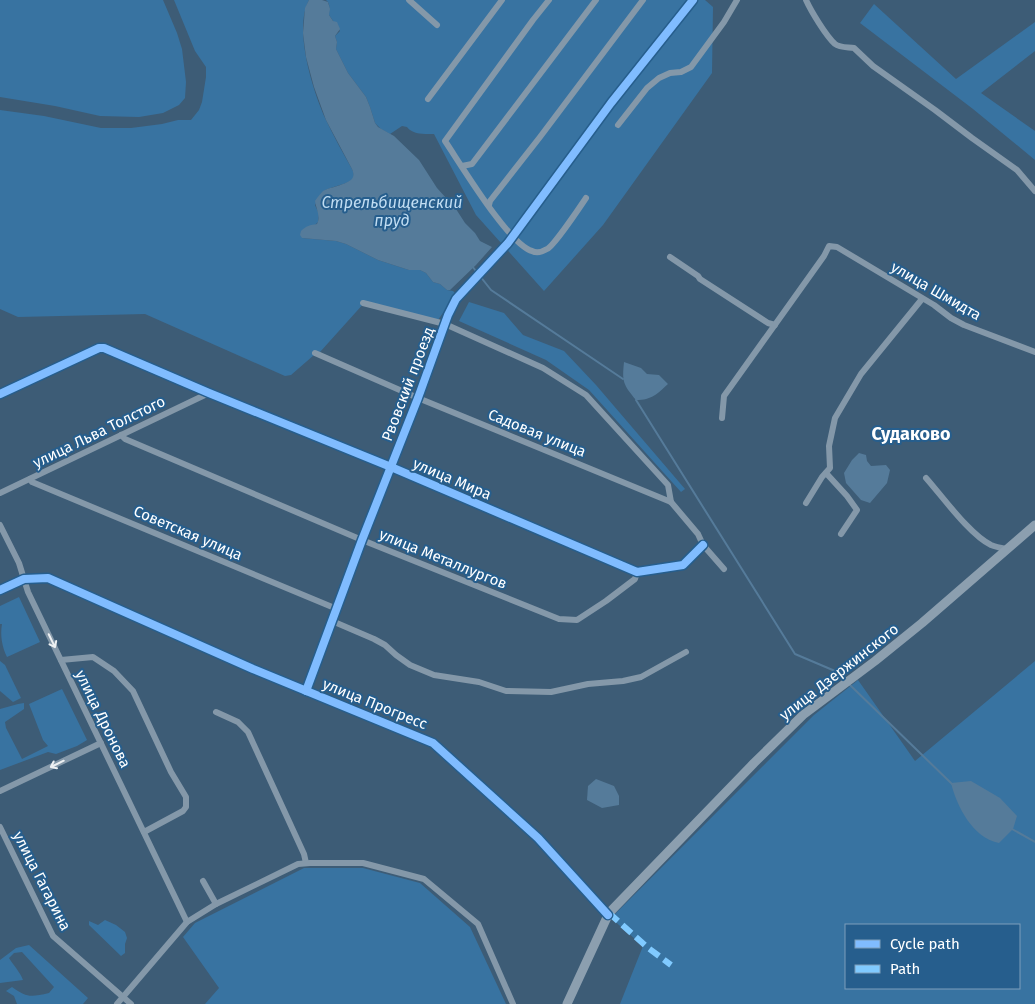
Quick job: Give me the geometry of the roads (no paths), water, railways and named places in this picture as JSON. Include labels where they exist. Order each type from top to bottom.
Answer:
[{"type":"street","points":[[409,0],[437,25]]},
{"type":"street","points":[[428,100],[502,0]]},
{"type":"street","points":[[549,0],[445,141],[502,226],[522,246],[531,251],[538,252],[548,249],[586,198]]},
{"type":"street","points":[[462,166],[472,164],[596,0]]},
{"type":"street","points":[[489,205],[490,201],[643,0]]},
{"type":"street","name":"Рвовский проезд","points":[[306,691],[362,540],[456,299],[508,244],[611,103],[693,0]]},
{"type":"street","points":[[618,125],[647,88],[659,78],[670,73],[681,72],[690,67],[724,22],[737,0]]},
{"type":"street","points":[[806,0],[827,34],[836,44],[854,48],[873,66],[1017,170],[1035,191]]},
{"type":"street","name":"улица Шмидта","points":[[775,325],[824,256],[829,246],[837,247],[964,325],[1035,352]]},
{"type":"street","points":[[670,257],[700,279],[768,323],[775,325],[724,396],[722,418]]},
{"type":"street","points":[[806,503],[822,477],[830,468],[829,446],[835,418],[861,374],[922,299]]},
{"type":"street","points":[[363,303],[445,324],[543,368],[586,395],[668,485],[671,502]]},
{"type":"street","name":"улица Мира","points":[[0,394],[99,348],[104,348],[637,572]]},
{"type":"street","name":"Садовая улица","points":[[315,353],[418,398],[671,502],[698,534],[703,545],[724,570]]},
{"type":"street","name":"улица Льва Толстого","points":[[0,493],[209,393]]},
{"type":"street","name":"улица Металлургов","points":[[121,435],[125,439],[362,540],[559,619],[578,620],[635,579],[637,572]]},
{"type":"street","points":[[826,473],[857,510],[841,534]]},
{"type":"street","points":[[926,478],[969,527],[993,546],[1006,549]]},
{"type":"street","name":"Советская улица","points":[[30,479],[32,482],[336,609]]},
{"type":"street","name":"улица Дронова","points":[[0,525],[19,563],[31,597],[187,922]]},
{"type":"street","name":"улица Дзержинского","points":[[567,1004],[608,915],[754,763],[796,722],[922,623],[1035,525]]},
{"type":"street","points":[[637,572],[683,565],[703,545]]},
{"type":"street","name":"улица Прогресс","points":[[24,579],[48,578],[253,669],[433,743],[538,838],[608,915]]},
{"type":"street","points":[[0,590],[24,579]]},
{"type":"street","points":[[332,622],[385,645],[410,665],[434,674],[479,682],[506,691],[551,692],[588,684],[623,681],[641,677],[686,652]]},
{"type":"street","points":[[61,660],[93,657],[114,671],[133,691],[171,772],[186,797],[186,807],[183,811],[144,832]]},
{"type":"street","points":[[216,712],[238,722],[248,732],[304,854],[306,863]]},
{"type":"street","points":[[0,791],[101,743]]},
{"type":"street","name":"улица Гагарина","points":[[0,827],[53,936],[131,1004]]},
{"type":"street","points":[[117,1004],[187,922],[216,904],[298,864],[363,863],[424,879],[478,924],[514,1004]]},
{"type":"street","points":[[203,881],[216,904]]},
{"type":"water","name":"Стрельбищенский пруд","points":[[309,0],[328,2],[329,15],[333,21],[337,22],[340,29],[335,36],[337,42],[336,49],[348,73],[366,97],[375,123],[378,127],[394,136],[419,160],[437,188],[456,209],[480,241],[492,247],[450,290],[433,282],[426,273],[420,270],[409,270],[378,260],[336,241],[302,238],[300,235],[301,231],[305,228],[317,224],[318,215],[315,201],[321,193],[348,182],[353,177],[352,169],[326,120],[306,57],[303,33],[305,8]]},
{"type":"water","points":[[624,362],[641,368],[647,374],[659,375],[668,384],[650,398],[636,400],[624,382]]},
{"type":"water","points":[[859,453],[866,455],[867,461],[871,466],[886,465],[890,470],[887,483],[870,503],[861,500],[846,483],[844,473]]},
{"type":"water","points":[[596,779],[614,786],[619,796],[619,805],[602,808],[587,800],[588,786]]},
{"type":"water","points":[[971,781],[1000,798],[1017,816],[1013,829],[999,843],[981,835],[968,820],[957,802],[951,783]]},
{"type":"waterway","points":[[472,266],[491,290],[623,379]]},
{"type":"waterway","points":[[636,400],[795,654],[835,671]]},
{"type":"waterway","points":[[850,685],[952,784]]},
{"type":"waterway","points":[[1012,829],[1035,842]]},
{"type":"district","name":"Судаково","points":[[911,434]]}]
